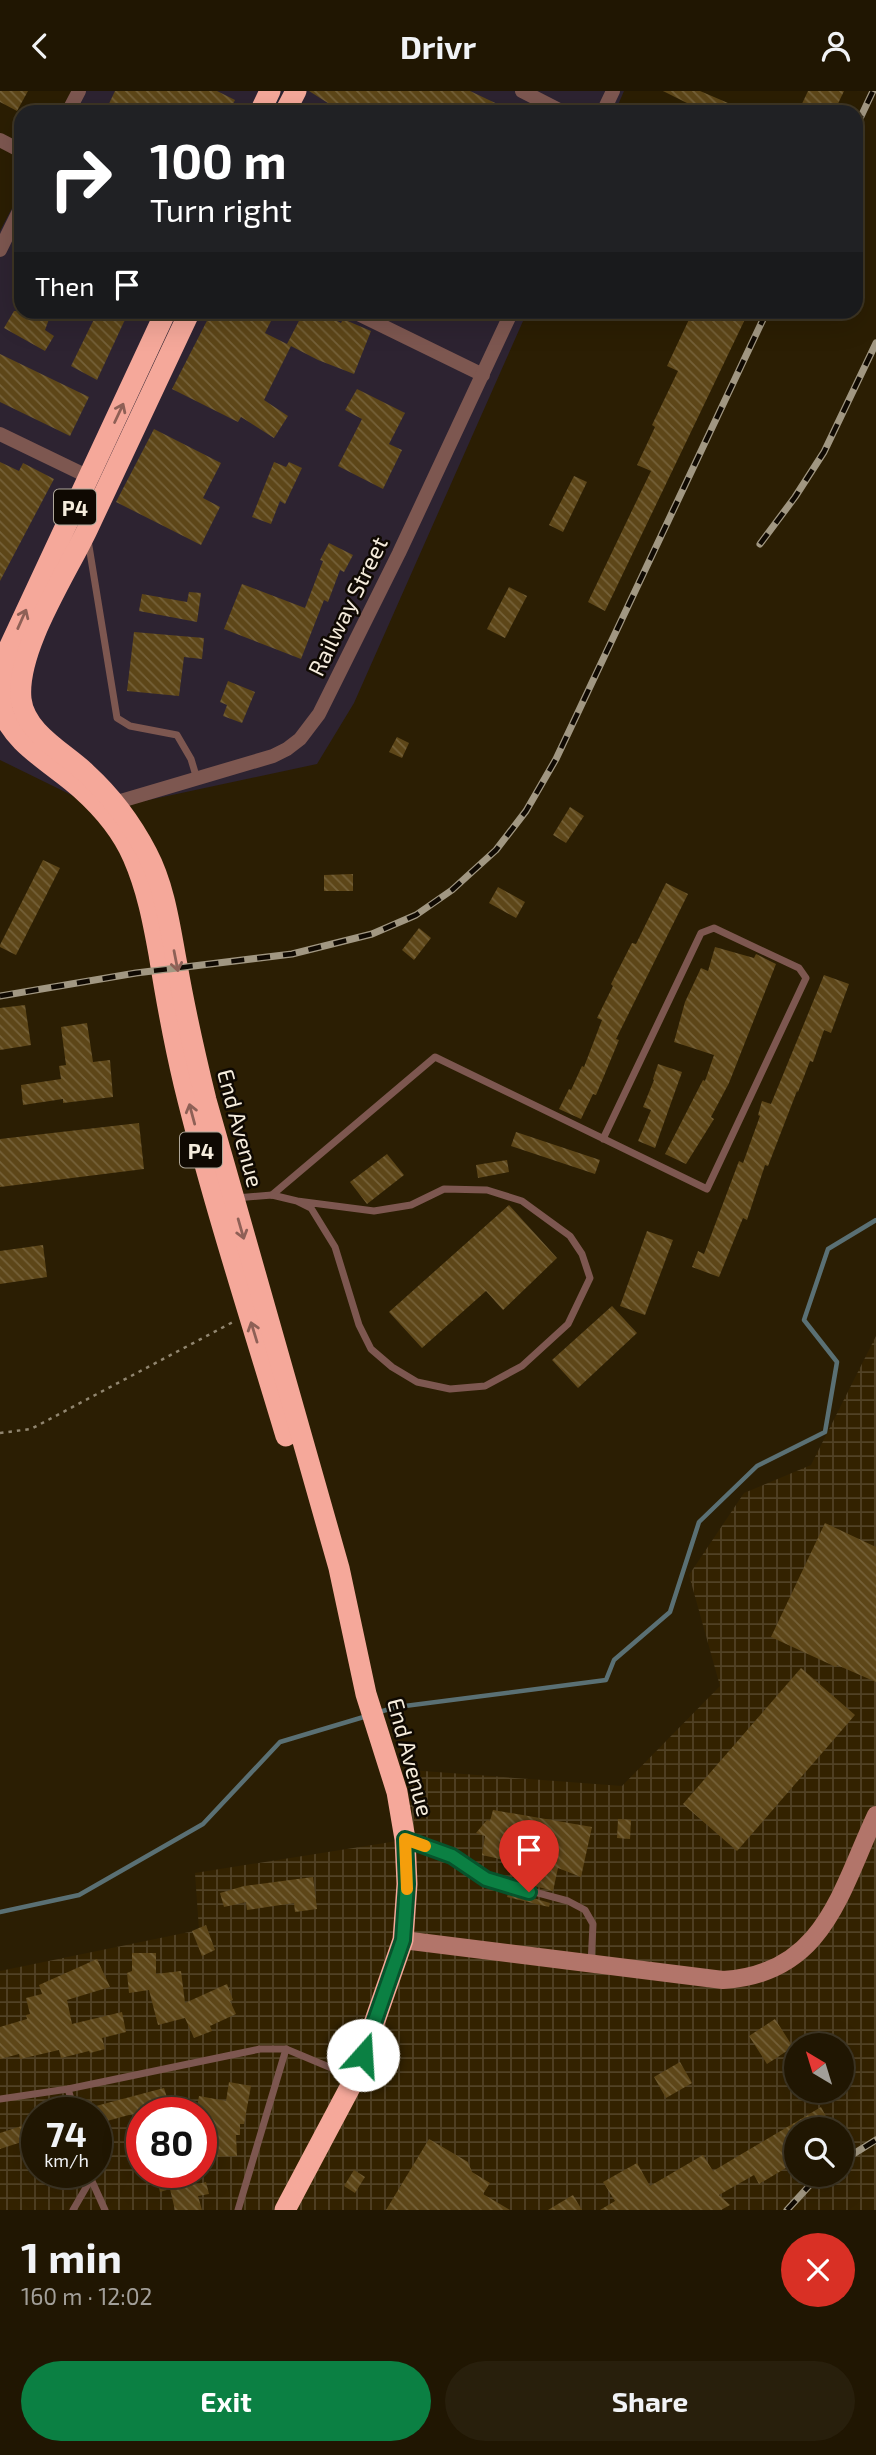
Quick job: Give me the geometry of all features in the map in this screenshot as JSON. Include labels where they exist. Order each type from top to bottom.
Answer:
[{"type":"highway","name":"P4","points":[[8,705],[1,678],[8,650],[162,319]]},
{"type":"highway","name":"P4","points":[[8,705],[43,616],[87,532],[186,319]]},
{"type":"highway","name":"End Avenue","points":[[8,705],[11,727],[27,746],[83,790],[115,826],[132,854],[143,882],[152,915],[183,1082],[209,1183],[334,1596],[351,1630]]},
{"type":"highway","name":"End Avenue","points":[[8,705],[26,715],[39,734],[86,773],[114,803],[147,853],[159,884],[168,916],[193,1049],[232,1198],[339,1568],[366,1693],[397,1792],[405,1839],[407,1884],[403,1940],[355,2078],[285,2210]]},
{"type":"street","points":[[522,91],[549,105]]},
{"type":"street","points":[[0,250],[14,221]]},
{"type":"street","points":[[368,319],[483,375]]},
{"type":"street","name":"Railway Street","points":[[114,803],[273,756],[300,739],[319,714],[399,553],[508,319]]},
{"type":"street","points":[[0,433],[89,477]]},
{"type":"street","name":"End Avenue","points":[[0,733],[27,746]]},
{"type":"street","points":[[403,1940],[723,1980],[744,1979],[786,1963],[803,1951],[831,1915],[876,1815]]},
{"type":"lane","points":[[87,532],[117,718],[130,726],[177,735],[191,759],[197,780]]},
{"type":"lane","points":[[272,1195],[435,1057],[603,1139],[706,1189],[806,978],[799,968],[714,928],[701,933],[603,1139]]},
{"type":"lane","points":[[232,1198],[272,1195],[374,1211],[411,1205],[444,1189],[486,1190],[522,1201],[569,1235],[582,1254],[590,1278],[568,1324],[522,1366],[485,1386],[450,1389],[417,1382],[392,1367],[371,1349],[359,1325],[335,1247],[311,1208],[297,1201]]},
{"type":"lane","points":[[405,1839],[452,1856],[486,1879],[568,1901],[584,1910],[593,1924],[591,1963]]},
{"type":"lane","points":[[0,2099],[68,2089],[260,2049],[286,2049],[355,2078]]},
{"type":"lane","points":[[237,2210],[286,2049]]},
{"type":"lane","points":[[68,2089],[70,2097]]},
{"type":"lane","points":[[73,2210],[85,2188]]},
{"type":"lane","points":[[96,2188],[105,2210]]},
{"type":"path","points":[[0,1433],[31,1429],[248,1314]]},
{"type":"shaded area","points":[[74,91],[624,91],[618,105],[67,105]]},
{"type":"shaded area","points":[[14,204],[14,319],[524,319],[354,703],[317,764],[102,810],[0,760],[0,231]]},
{"type":"shaded area","points":[[876,1336],[876,2210],[0,2210],[0,1971],[199,1930],[195,1873],[410,1839],[410,1770],[622,1786],[720,1686],[689,1575],[744,1493],[811,1465]]},
{"type":"building","points":[[0,91],[28,91],[20,105],[14,105],[14,109],[0,102]]},
{"type":"building","points":[[115,91],[217,91],[235,100],[232,105],[108,105]]},
{"type":"building","points":[[309,91],[470,91],[499,105],[331,105]]},
{"type":"building","points":[[663,91],[700,91],[733,105],[691,105]]},
{"type":"building","points":[[808,91],[844,91],[837,105],[801,105]]},
{"type":"building","points":[[14,311],[14,319],[49,319],[45,330],[54,336],[45,351],[4,328]]},
{"type":"building","points":[[94,319],[125,319],[97,380],[71,366]]},
{"type":"building","points":[[208,319],[272,319],[265,333],[291,346],[264,400],[288,416],[274,438],[241,417],[238,422],[172,389]]},
{"type":"building","points":[[300,319],[333,319],[341,323],[343,319],[371,331],[354,374],[287,344]]},
{"type":"building","points":[[689,319],[745,319],[605,611],[588,602],[651,471],[637,465],[655,427],[652,425],[678,371],[667,366]]},
{"type":"building","points":[[0,354],[89,397],[70,436],[0,402]]},
{"type":"building","points":[[357,389],[405,413],[389,444],[402,450],[383,489],[338,466],[362,419],[345,410]]},
{"type":"building","points":[[154,429],[221,463],[203,498],[220,507],[201,545],[116,502]]},
{"type":"building","points":[[0,462],[19,471],[23,463],[54,479],[0,581]]},
{"type":"building","points":[[274,462],[286,467],[289,462],[302,468],[285,504],[280,501],[271,524],[252,517]]},
{"type":"building","points":[[574,476],[587,482],[563,532],[549,525]]},
{"type":"building","points":[[329,543],[353,555],[344,572],[340,570],[328,602],[324,600],[301,659],[224,629],[242,584],[305,608],[323,561],[320,560]]},
{"type":"building","points":[[509,587],[527,596],[505,638],[487,629]]},
{"type":"building","points":[[189,592],[201,593],[197,622],[139,611],[142,594],[187,602]]},
{"type":"building","points":[[134,632],[204,638],[202,659],[184,657],[179,696],[127,691]]},
{"type":"building","points":[[228,681],[255,692],[242,723],[223,716],[227,705],[220,702]]},
{"type":"building","points":[[397,737],[409,743],[402,758],[389,752]]},
{"type":"building","points":[[570,807],[584,816],[566,843],[553,835]]},
{"type":"building","points":[[43,860],[60,868],[16,955],[0,945]]},
{"type":"building","points":[[353,874],[353,891],[324,891],[324,875]]},
{"type":"building","points":[[666,883],[688,894],[616,1039],[619,1040],[596,1095],[593,1094],[581,1119],[559,1109],[582,1066],[584,1067],[602,1020],[597,1018],[613,986],[611,984],[632,943],[636,944]]},
{"type":"building","points":[[498,887],[525,902],[516,918],[489,903]]},
{"type":"building","points":[[419,928],[431,938],[414,960],[402,950]]},
{"type":"building","points":[[715,947],[754,958],[756,954],[776,964],[729,1083],[711,1117],[714,1119],[686,1164],[665,1154],[703,1080],[705,1081],[714,1055],[674,1042],[685,1002],[701,968],[708,971]]},
{"type":"building","points":[[824,975],[849,984],[831,1033],[824,1030],[768,1166],[765,1165],[747,1220],[743,1218],[719,1277],[692,1267],[698,1251],[704,1254],[739,1161],[743,1163],[760,1116],[758,1115],[762,1101],[771,1104]]},
{"type":"building","points":[[25,1005],[31,1045],[0,1050],[0,1008]]},
{"type":"building","points":[[87,1023],[93,1062],[110,1060],[113,1097],[63,1103],[63,1099],[23,1105],[21,1085],[61,1079],[59,1066],[66,1065],[61,1027]]},
{"type":"building","points":[[658,1064],[682,1072],[655,1148],[638,1141],[651,1110],[643,1107]]},
{"type":"building","points":[[139,1123],[144,1169],[0,1187],[0,1139]]},
{"type":"building","points":[[516,1132],[600,1160],[595,1174],[511,1146]]},
{"type":"building","points":[[387,1154],[404,1175],[367,1204],[350,1182]]},
{"type":"building","points":[[507,1160],[509,1172],[478,1178],[476,1165]]},
{"type":"building","points":[[509,1205],[557,1258],[503,1310],[486,1291],[422,1348],[389,1312]]},
{"type":"building","points":[[647,1231],[673,1240],[645,1315],[620,1306]]},
{"type":"building","points":[[43,1245],[47,1277],[0,1284],[0,1251]]},
{"type":"building","points":[[612,1306],[637,1333],[578,1388],[552,1360]]},
{"type":"building","points":[[825,1523],[876,1547],[876,1682],[771,1637]]},
{"type":"building","points":[[801,1668],[855,1715],[737,1851],[683,1804]]},
{"type":"building","points":[[493,1810],[592,1827],[581,1877],[558,1868],[553,1891],[513,1880],[518,1863],[482,1855],[485,1836],[476,1833],[487,1820],[490,1821]]},
{"type":"building","points":[[618,1819],[631,1820],[630,1839],[617,1838]]},
{"type":"building","points":[[313,1877],[317,1909],[295,1912],[294,1903],[247,1910],[246,1902],[224,1907],[220,1893],[244,1886]]},
{"type":"building","points":[[509,1891],[550,1903],[549,1907],[507,1897]]},
{"type":"building","points":[[206,1925],[215,1950],[202,1956],[192,1931]]},
{"type":"building","points":[[132,1953],[156,1953],[156,1974],[181,1971],[185,2003],[227,1984],[236,2014],[210,2026],[212,2031],[194,2038],[185,2018],[158,2025],[149,1990],[129,1993],[127,1973],[132,1971]]},
{"type":"building","points":[[97,1959],[110,1987],[67,2000],[72,2024],[122,2012],[126,2032],[102,2038],[105,2049],[90,2053],[89,2051],[61,2058],[59,2050],[20,2059],[19,2054],[0,2059],[0,2027],[27,2019],[26,2015],[30,2014],[26,1998],[42,1994],[39,1985]]},
{"type":"building","points":[[775,2019],[784,2033],[784,2053],[767,2064],[749,2036]]},
{"type":"building","points":[[680,2062],[692,2083],[666,2098],[654,2077]]},
{"type":"building","points":[[229,2082],[251,2086],[244,2124],[240,2124],[240,2135],[236,2135],[237,2156],[217,2157],[217,2099],[226,2101]]},
{"type":"building","points":[[164,2088],[167,2097],[130,2097]]},
{"type":"building","points":[[126,2098],[126,2116],[112,2120],[112,2102]]},
{"type":"building","points":[[821,2107],[826,2117],[804,2117]]},
{"type":"building","points":[[21,2126],[21,2142],[0,2149],[0,2133]]},
{"type":"building","points":[[784,2129],[784,2169],[759,2184],[754,2175],[719,2195],[730,2205],[721,2210],[600,2210],[615,2201],[603,2182],[637,2163],[650,2186],[703,2155],[713,2171]]},
{"type":"building","points":[[429,2139],[468,2162],[472,2172],[490,2183],[483,2194],[510,2210],[386,2210]]},
{"type":"building","points":[[354,2170],[365,2177],[355,2193],[344,2186]]},
{"type":"building","points":[[159,2188],[208,2188],[209,2194],[198,2196],[202,2210],[175,2210],[170,2189],[160,2192]]},
{"type":"building","points":[[573,2195],[582,2210],[548,2210]]},
{"type":"waterway","points":[[379,1712],[397,1707],[606,1680],[614,1660],[670,1612],[699,1522],[757,1466],[825,1432],[837,1362],[804,1320],[828,1249],[876,1220]]},
{"type":"waterway","points":[[0,1912],[79,1895],[203,1824],[280,1742],[367,1716]]},
{"type":"railway","points":[[863,112],[873,91]]},
{"type":"railway","points":[[0,996],[136,973],[292,954],[372,934],[416,915],[452,890],[496,850],[526,811],[556,759],[763,319]]},
{"type":"railway","points":[[760,544],[824,452],[876,343]]},
{"type":"railway","points":[[854,2154],[876,2140]]},
{"type":"railway","points":[[787,2210],[808,2187]]},
{"type":"slow traffic","points":[[407,1889],[405,1839],[425,1846]]},
{"type":"route","points":[[363,2055],[403,1940],[407,1884],[405,1839],[452,1856],[486,1879],[529,1892]]}]
